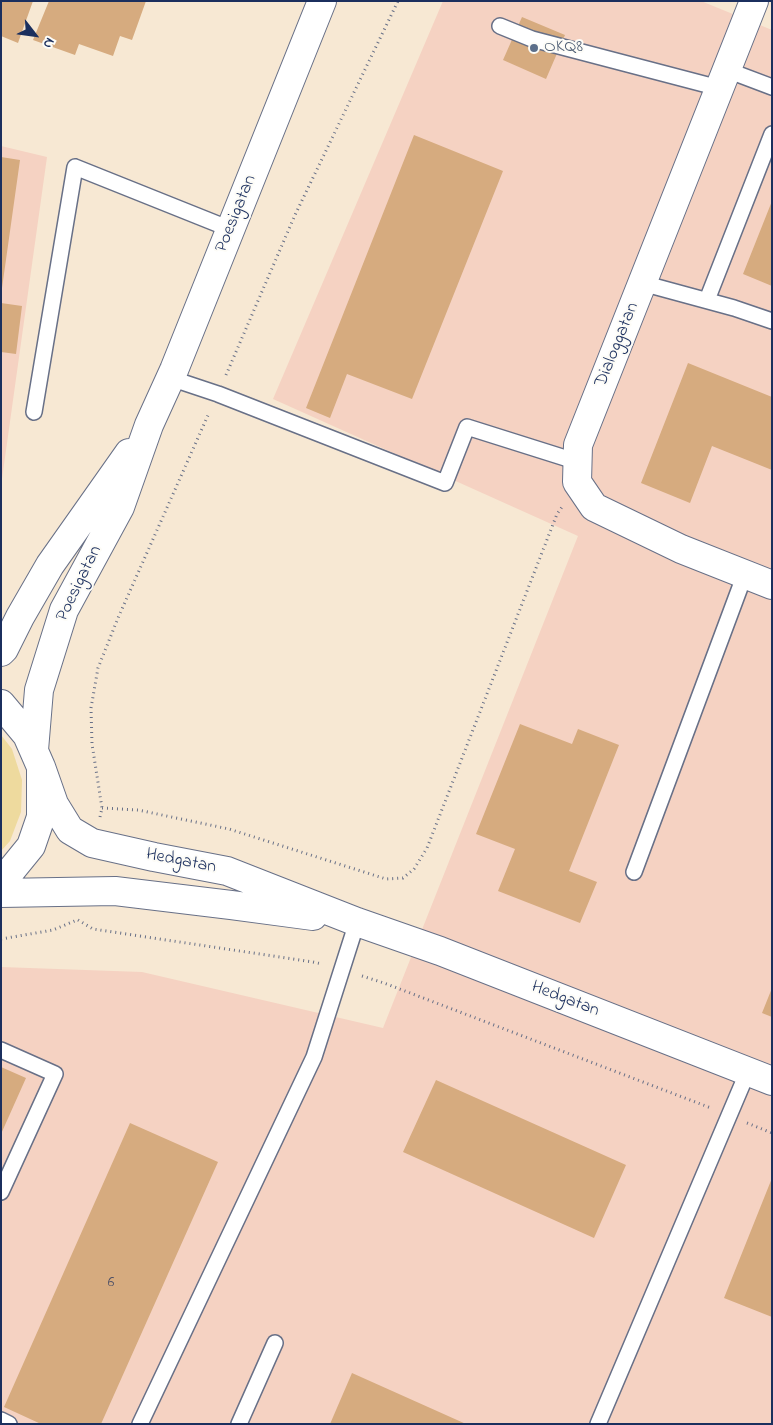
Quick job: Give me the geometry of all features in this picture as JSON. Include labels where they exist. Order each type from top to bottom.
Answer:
[{"type":"street","name":"Poesigatan","points":[[1,878],[9,873],[31,846],[41,817],[38,758],[39,690],[64,610],[120,507],[149,425],[170,378],[322,1]]},
{"type":"street","name":"Dialoggatan","points":[[754,1],[578,445],[577,482],[594,508],[680,549],[764,579]]},
{"type":"street","name":"Poesigatan","points":[[1,652],[50,564],[149,425]]},
{"type":"street","points":[[1,704],[27,735],[38,758]]},
{"type":"street","name":"Hedgatan","points":[[38,758],[54,804],[70,830],[92,843],[154,858],[227,871],[357,922],[440,951],[760,1076]]},
{"type":"street","name":"Hedgatan","points":[[1,893],[115,892],[357,922]]},
{"type":"lane","points":[[500,26],[532,39],[772,88]]},
{"type":"lane","points":[[707,300],[772,134]]},
{"type":"lane","points":[[34,412],[75,167],[230,229]]},
{"type":"lane","points":[[642,283],[707,300],[772,321]]},
{"type":"lane","points":[[170,378],[218,394],[445,482],[467,427],[578,462]]},
{"type":"lane","points":[[634,872],[764,579]]},
{"type":"lane","points":[[140,1424],[314,1057],[357,922]]},
{"type":"lane","points":[[1,1050],[55,1074],[1,1192]]},
{"type":"lane","points":[[598,1424],[730,1116],[760,1076]]},
{"type":"lane","points":[[239,1424],[274,1344]]},
{"type":"lane","points":[[1,1420],[9,1424]]},
{"type":"path","points":[[98,825],[102,808],[92,744],[91,708],[98,668],[118,618],[295,215],[398,1]]},
{"type":"path","points":[[102,808],[138,810],[229,829],[386,879],[403,878],[414,869],[427,848],[557,514]]},
{"type":"path","points":[[1,939],[53,930],[78,920],[93,929],[312,962],[384,983],[772,1133]]},
{"type":"shaded area","points":[[443,1],[701,1],[772,30],[772,1424],[1,1424],[1,967],[142,972],[383,1028],[578,536],[273,399]]},
{"type":"shaded area","points":[[1,146],[47,157],[1,486]]},
{"type":"sand","points":[[1,735],[12,749],[22,780],[21,812],[10,841],[1,851]]},
{"type":"building","points":[[1,1],[33,1],[18,43],[1,36]]},
{"type":"building","points":[[49,1],[146,1],[132,40],[120,36],[113,56],[79,44],[75,55],[33,40]]},
{"type":"building","name":"OKQ8","points":[[522,17],[565,35],[546,79],[503,60]]},
{"type":"building","points":[[414,135],[503,171],[412,399],[347,374],[330,418],[306,408]]},
{"type":"building","points":[[1,157],[20,160],[2,288],[1,288]]},
{"type":"building","points":[[772,201],[772,286],[743,274]]},
{"type":"building","points":[[1,303],[22,306],[16,354],[1,352]]},
{"type":"building","points":[[688,363],[772,397],[772,470],[712,446],[690,503],[641,483]]},
{"type":"building","points":[[520,724],[572,744],[578,729],[619,745],[569,871],[597,882],[580,923],[498,891],[515,849],[476,834]]},
{"type":"building","points":[[772,988],[772,1017],[762,1013]]},
{"type":"building","points":[[1,1067],[26,1078],[1,1134]]},
{"type":"building","points":[[436,1080],[626,1165],[594,1238],[403,1152]]},
{"type":"building","points":[[130,1123],[218,1162],[101,1424],[41,1424],[4,1407]]},
{"type":"building","points":[[772,1178],[772,1317],[724,1298]]},
{"type":"building","points":[[352,1373],[466,1424],[330,1424]]},
{"type":"place","name":"OKQ8","points":[[534,48]]}]
